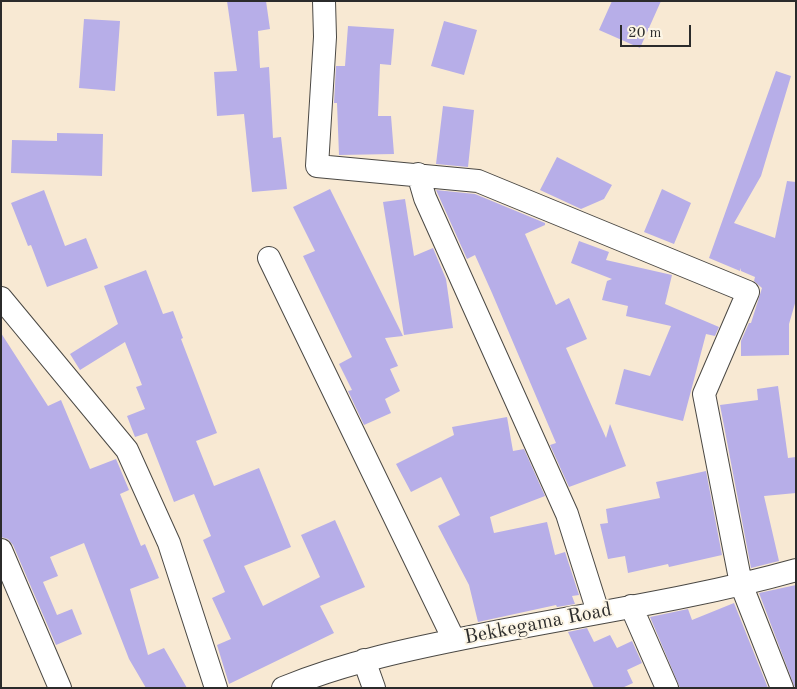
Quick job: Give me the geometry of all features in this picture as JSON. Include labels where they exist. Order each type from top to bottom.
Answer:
[{"type":"street","points":[[324,1],[325,37],[317,166],[478,181],[748,292],[704,394],[741,584],[782,688]]},
{"type":"street","points":[[418,174],[425,198],[567,514],[598,612]]},
{"type":"street","points":[[269,258],[454,640]]},
{"type":"street","points":[[1,298],[127,450],[169,543],[216,688]]},
{"type":"street","points":[[1,550],[60,688]]},
{"type":"street","name":"Bekkegama Road","points":[[283,688],[364,660],[454,640],[741,584],[796,570]]},
{"type":"street","points":[[631,606],[667,688]]},
{"type":"street","points":[[364,660],[374,688]]},
{"type":"building","points":[[227,1],[266,1],[270,29],[258,31],[260,68],[269,67],[273,138],[281,137],[287,189],[252,192],[244,114],[217,116],[214,72],[237,71]]},
{"type":"building","points":[[612,1],[661,1],[640,48],[599,30]]},
{"type":"building","points":[[84,19],[120,21],[115,91],[79,88]]},
{"type":"building","points":[[444,21],[477,30],[464,75],[431,66]]},
{"type":"building","points":[[348,26],[394,29],[391,65],[380,64],[378,116],[391,116],[394,154],[339,155],[337,103],[334,103],[336,66],[345,66]]},
{"type":"building","points":[[776,71],[791,76],[761,176],[734,223],[775,238],[787,181],[796,182],[796,300],[789,324],[789,355],[741,356],[741,341],[749,323],[751,323],[762,288],[754,281],[755,277],[741,271],[741,268],[740,271],[709,258]]},
{"type":"building","points":[[443,106],[474,110],[468,167],[436,164]]},
{"type":"building","points":[[57,133],[103,134],[102,176],[11,173],[12,140],[57,141]]},
{"type":"building","points":[[557,157],[612,185],[604,199],[581,209],[540,190]]},
{"type":"building","points":[[330,189],[403,336],[385,338],[398,366],[390,369],[400,391],[385,399],[391,413],[364,425],[348,391],[352,390],[339,364],[352,357],[303,256],[315,251],[293,207]]},
{"type":"building","points":[[662,189],[691,203],[674,244],[644,232]]},
{"type":"building","points":[[44,190],[65,246],[86,238],[98,268],[47,287],[31,245],[28,246],[11,203]]},
{"type":"building","points":[[436,190],[475,194],[545,223],[545,225],[525,234],[556,305],[569,298],[587,339],[566,348],[606,438],[610,424],[626,466],[569,487],[550,445],[556,443],[475,255],[467,259]]},
{"type":"building","points":[[405,199],[414,256],[433,248],[446,279],[453,328],[404,335],[383,202]]},
{"type":"building","points":[[579,241],[609,252],[606,260],[672,275],[665,304],[719,327],[715,336],[706,334],[683,421],[615,404],[624,369],[650,376],[671,326],[626,316],[628,306],[602,300],[607,281],[612,279],[571,263]]},
{"type":"building","points":[[146,270],[163,314],[173,311],[183,338],[181,339],[217,433],[196,441],[214,486],[259,468],[291,547],[244,566],[263,606],[320,577],[301,535],[335,520],[365,587],[320,606],[334,633],[229,684],[217,645],[231,639],[212,598],[225,592],[203,540],[211,536],[194,494],[174,502],[147,433],[135,437],[127,416],[145,409],[136,387],[142,385],[125,342],[80,370],[70,354],[118,324],[104,286]]},
{"type":"building","points":[[1,333],[48,406],[61,400],[90,469],[116,459],[129,490],[120,494],[141,546],[145,544],[159,578],[130,589],[148,655],[164,648],[187,688],[146,688],[129,659],[84,543],[50,557],[58,576],[43,582],[57,615],[72,609],[82,634],[56,645],[13,545],[8,539],[1,537]]},
{"type":"building","points":[[778,386],[788,458],[796,457],[796,493],[764,496],[779,561],[751,568],[720,405],[758,400],[757,389]]},
{"type":"building","points":[[507,417],[513,451],[524,449],[545,496],[490,517],[494,533],[547,522],[555,555],[565,552],[579,595],[572,596],[575,604],[557,607],[556,605],[478,622],[469,585],[438,526],[460,515],[441,477],[411,492],[396,464],[454,435],[452,427]]},
{"type":"building","points":[[706,471],[722,555],[669,567],[668,564],[628,573],[625,556],[608,559],[600,524],[608,523],[606,509],[660,498],[656,482]]},
{"type":"building","points":[[796,585],[796,688],[795,688],[759,593]]},
{"type":"building","points":[[734,603],[768,688],[680,688],[650,617],[688,609],[692,620]]},
{"type":"building","points":[[587,628],[594,642],[610,635],[617,648],[632,641],[642,663],[627,670],[633,683],[622,688],[594,688],[568,632]]}]
